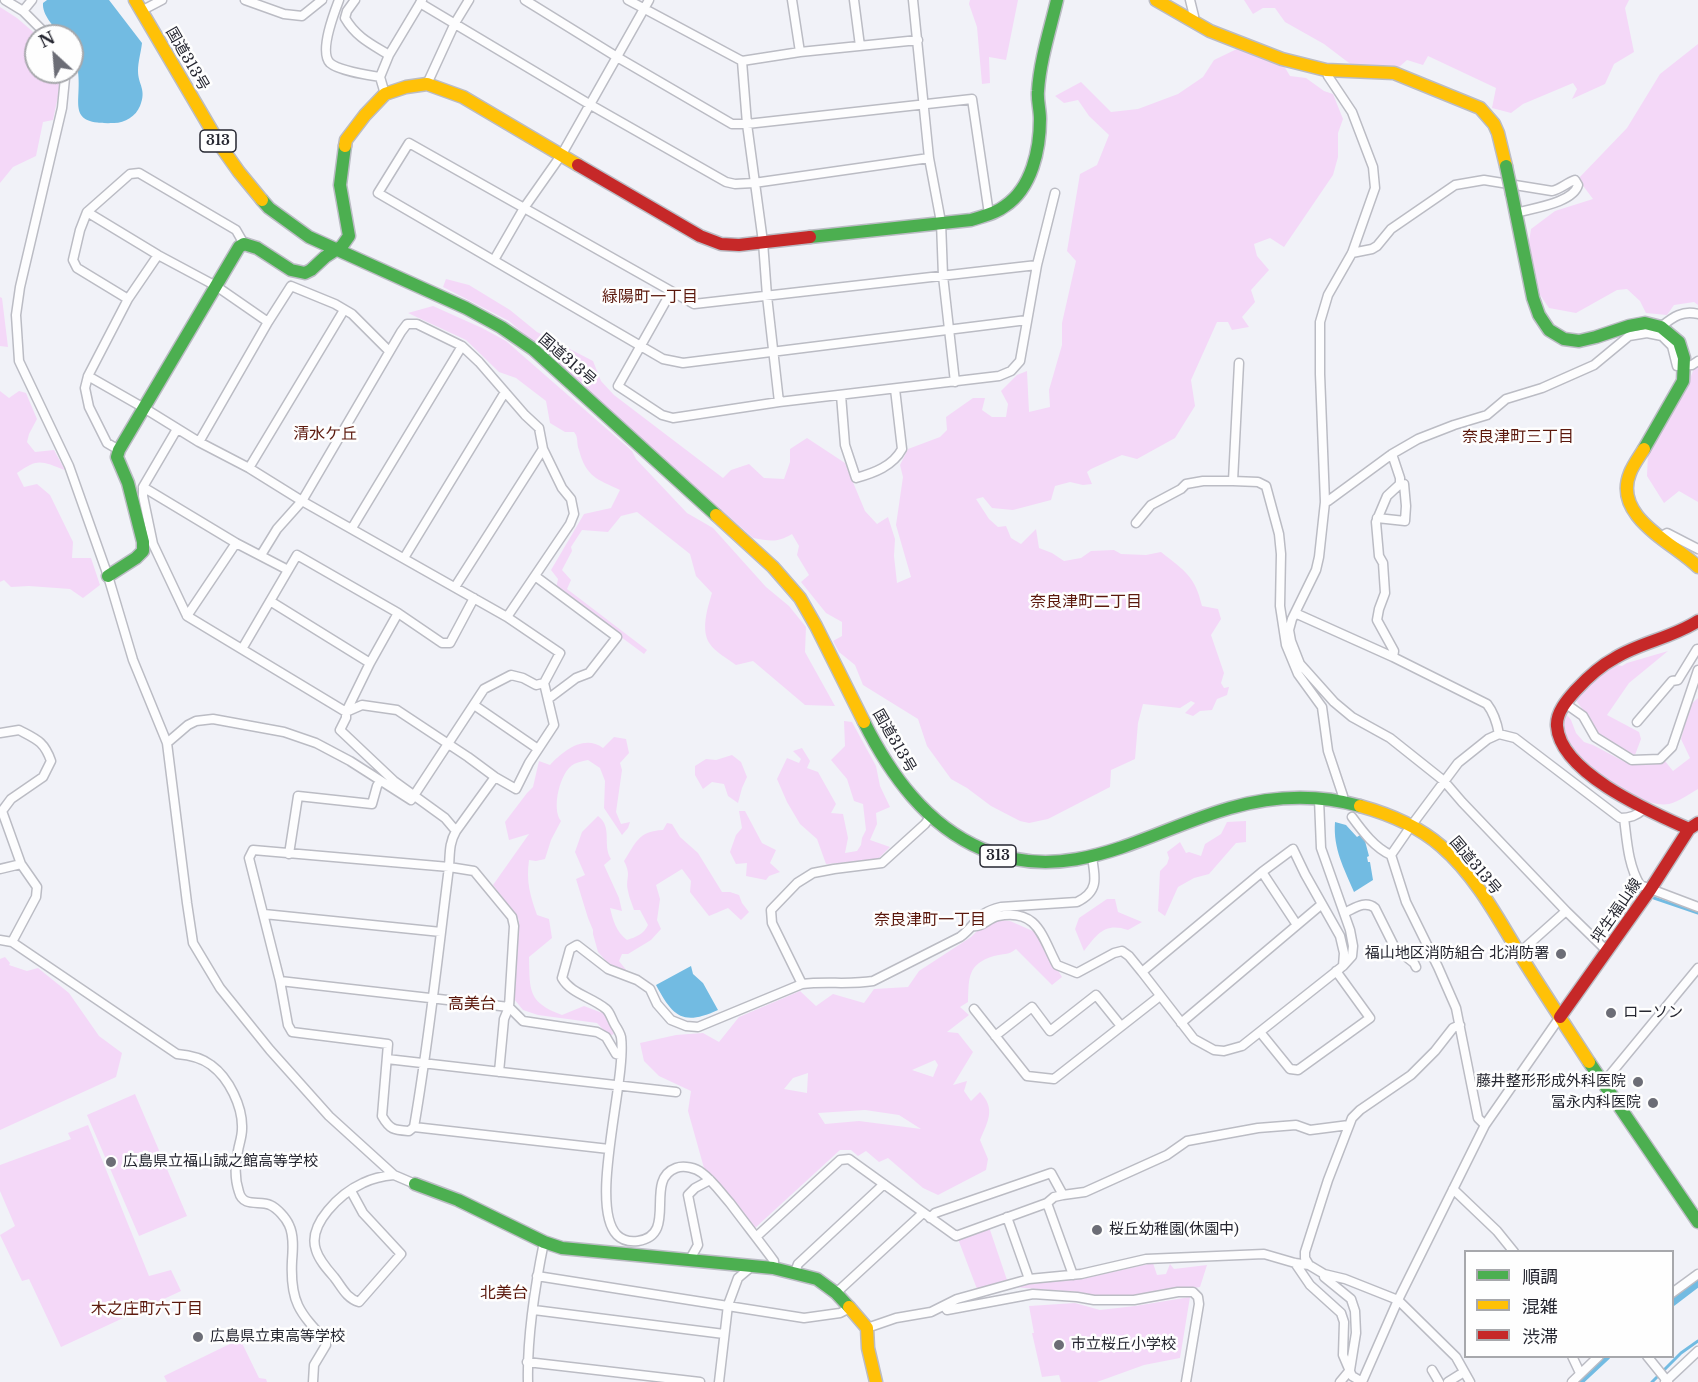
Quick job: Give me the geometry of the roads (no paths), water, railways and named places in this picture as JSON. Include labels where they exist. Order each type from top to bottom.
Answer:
[{"type":"main road","points":[[108,576],[143,551],[143,542],[128,483],[117,457],[119,450],[239,247],[244,244],[255,247],[298,273],[310,271],[324,257],[347,242],[349,236],[340,185],[346,140],[364,115],[385,94],[406,87],[428,84],[464,97],[700,236],[721,244],[739,245],[971,219],[995,212],[1010,202],[1032,171],[1038,146],[1040,118],[1038,91],[1057,0]]},
{"type":"main road","points":[[1156,0],[1210,31],[1282,59],[1326,70],[1394,73],[1480,108],[1494,124],[1498,133],[1536,308],[1548,329],[1559,337],[1583,340],[1596,338],[1622,327],[1648,323],[1662,326],[1678,340],[1683,350],[1685,366],[1683,381],[1629,475],[1627,488],[1629,501],[1643,523],[1698,567]]},
{"type":"main road","name":"国道313号","points":[[138,5],[218,140],[269,208],[309,237],[466,308],[517,337],[555,368],[773,567],[796,593],[812,618],[884,760],[913,800],[930,817],[951,833],[971,844],[1010,860],[1049,864],[1092,858],[1222,810],[1276,799],[1319,799],[1373,808],[1411,826],[1441,846],[1495,913],[1560,1017],[1698,1222]]},
{"type":"main road","points":[[1694,826],[1644,809],[1607,786],[1578,764],[1566,750],[1559,738],[1557,726],[1560,713],[1582,683],[1610,661],[1627,650],[1688,629],[1698,621]]},
{"type":"main road","name":"坪生福山線","points":[[1560,1017],[1694,826]]},
{"type":"main road","points":[[415,1184],[458,1200],[544,1242],[562,1248],[773,1268],[817,1279],[836,1293],[867,1328],[868,1348],[876,1382]]},
{"type":"street","points":[[5,0],[23,11],[36,24]]},
{"type":"street","points":[[23,11],[32,0]]},
{"type":"street","points":[[248,0],[284,14],[302,16],[322,0]]},
{"type":"street","points":[[339,0],[330,24],[326,56],[331,64],[352,72],[380,77]]},
{"type":"street","points":[[355,0],[345,18],[349,25],[358,36],[389,55]]},
{"type":"street","points":[[428,84],[469,0]]},
{"type":"street","points":[[525,0],[732,124],[972,99],[989,214]]},
{"type":"street","points":[[627,0],[742,61],[800,52],[918,40]]},
{"type":"street","points":[[494,260],[524,208],[562,154],[650,0]]},
{"type":"street","points":[[792,0],[800,52]]},
{"type":"street","points":[[854,0],[860,46]]},
{"type":"street","points":[[914,0],[929,158],[941,222],[943,276],[955,382]]},
{"type":"street","points":[[1190,0],[1194,16],[1191,21]]},
{"type":"street","points":[[385,94],[380,77],[389,55],[421,1],[589,104],[726,182],[754,183],[929,158]]},
{"type":"street","points":[[138,5],[157,2]]},
{"type":"street","points":[[742,61],[747,124],[763,242],[779,402]]},
{"type":"street","points":[[1326,70],[1352,112],[1373,167],[1375,188],[1352,253],[1328,295],[1320,322],[1325,501],[1316,570],[1295,613],[1290,630],[1295,652],[1300,664],[1334,702],[1352,717],[1390,738],[1444,781],[1566,911],[1607,951]]},
{"type":"street","points":[[64,84],[62,108],[20,287],[16,315],[19,361],[69,466],[108,576],[133,660],[166,743],[194,943],[220,987],[270,1050],[329,1116],[394,1175],[415,1184]]},
{"type":"street","points":[[1027,320],[683,363],[663,359],[378,193],[409,143],[694,304],[1037,265]]},
{"type":"street","points":[[128,299],[77,268],[73,260],[87,212],[130,174],[139,173],[236,230],[244,244]]},
{"type":"street","points":[[1352,253],[1377,246],[1391,229],[1455,185],[1484,180],[1552,191],[1575,180],[1578,185],[1576,190],[1564,200],[1516,213]]},
{"type":"street","points":[[671,292],[618,386],[662,416],[683,418],[779,402],[999,376],[1011,371],[1020,361],[1037,265],[1055,193]]},
{"type":"street","points":[[87,212],[158,255],[216,286],[268,322]]},
{"type":"street","points":[[119,450],[107,443],[89,407],[85,388],[88,376],[128,299],[158,255]]},
{"type":"street","points":[[199,442],[291,286],[335,304],[352,314],[389,351]]},
{"type":"street","points":[[249,468],[344,310]]},
{"type":"street","points":[[1662,326],[1676,315],[1691,312],[1698,314]]},
{"type":"street","points":[[261,555],[277,529],[302,501],[407,324],[417,324],[462,346],[539,428],[543,449],[562,488],[571,499],[574,514],[570,524],[507,617]]},
{"type":"street","points":[[1325,501],[1392,454],[1418,439],[1487,415],[1506,399],[1542,388],[1594,365],[1629,336],[1647,333],[1662,336],[1672,346],[1677,366],[1692,365],[1698,361]]},
{"type":"street","points":[[352,528],[462,346]]},
{"type":"street","points":[[1233,481],[1239,363]]},
{"type":"street","points":[[88,376],[199,442],[249,468],[302,501],[507,617],[560,653],[544,683],[554,725],[529,763],[516,789],[397,710],[362,705],[345,712]]},
{"type":"street","points":[[841,395],[846,445],[856,478],[876,472],[899,455],[902,449],[895,389]]},
{"type":"street","points":[[404,558],[505,392]]},
{"type":"street","points":[[177,429],[143,487],[143,496],[153,544],[187,616],[345,712]]},
{"type":"street","points":[[455,587],[543,449]]},
{"type":"street","points":[[1392,454],[1400,484],[1386,496],[1376,522],[1385,593],[1377,621],[1394,651],[1393,657]]},
{"type":"street","points":[[1136,523],[1151,505],[1186,484],[1203,481],[1233,481],[1258,482],[1266,486],[1280,534],[1280,606],[1286,645],[1298,674],[1322,707],[1328,751],[1342,796]]},
{"type":"street","points":[[1377,518],[1405,521],[1404,484],[1400,484]]},
{"type":"street","points":[[143,487],[236,543],[288,570]]},
{"type":"street","points":[[1660,537],[1667,532],[1698,549]]},
{"type":"street","points":[[187,616],[236,543]]},
{"type":"street","points":[[242,649],[297,555],[398,614],[442,643],[450,643],[474,598]]},
{"type":"street","points":[[535,576],[617,638],[589,673],[576,678],[548,699]]},
{"type":"street","points":[[270,601],[370,663]]},
{"type":"street","points":[[1295,613],[1393,657],[1487,704],[1496,721],[1499,734]]},
{"type":"street","points":[[398,614],[345,712],[346,718],[340,730],[394,781],[445,818],[456,831]]},
{"type":"street","points":[[1637,722],[1671,681],[1678,680],[1698,649]]},
{"type":"street","points":[[1566,704],[1583,716],[1595,737],[1632,760],[1660,759],[1672,747],[1698,670]]},
{"type":"street","points":[[166,743],[188,725],[196,721],[213,719],[284,732],[316,743],[350,761],[411,800],[484,689],[512,675],[536,685],[544,683]]},
{"type":"street","points":[[474,705],[538,749]]},
{"type":"street","points":[[0,734],[19,730],[46,748],[51,760],[43,777],[11,799],[1,812],[21,864],[37,887],[36,897],[12,942]]},
{"type":"street","points":[[1391,855],[1458,763],[1488,739],[1499,734],[1515,738],[1620,818],[1630,818],[1644,809]]},
{"type":"street","points":[[495,777],[451,840],[448,867],[441,932],[434,998],[425,1064],[414,1127],[409,1131],[393,1130],[382,1116],[388,1044],[292,1032],[288,1025],[280,981],[249,858],[253,850],[448,867],[474,871],[512,917],[514,926],[509,1007],[504,1019],[499,1072]]},
{"type":"street","points":[[289,854],[298,796],[372,804],[380,781]]},
{"type":"street","points":[[972,926],[977,927],[996,916],[1026,918],[1036,924],[1057,965],[1077,973],[1122,951],[1142,972],[1194,1039],[1214,1050],[1224,1051],[1242,1046],[1352,956],[1350,930],[1321,848],[1319,799]]},
{"type":"street","points":[[802,984],[772,923],[771,910],[797,883],[813,873],[834,868],[882,863],[930,817]]},
{"type":"street","points":[[1352,817],[1382,851],[1391,855],[1406,902],[1456,1008],[1478,1118],[1485,1125]]},
{"type":"street","points":[[1624,818],[1634,876],[1640,885],[1698,907]]},
{"type":"street","points":[[1142,972],[1293,849],[1340,936],[1344,952],[1340,968],[1370,1018],[1298,1070],[1290,1069],[1260,1032]]},
{"type":"street","points":[[773,1268],[774,1261],[710,1180],[698,1170],[688,1167],[677,1167],[663,1179],[660,1190],[659,1223],[654,1233],[645,1239],[629,1241],[616,1234],[612,1228],[608,1215],[607,1195],[609,1149],[621,1066],[621,1035],[607,1010],[566,986],[562,978],[570,949],[577,945],[608,969],[637,980],[650,989],[657,1004],[671,1020],[686,1026],[698,1027],[802,984],[873,981],[960,937],[969,931],[976,919],[985,912],[1001,907],[1077,902],[1093,890],[1095,872],[1092,858]]},
{"type":"street","points":[[0,869],[21,864]]},
{"type":"street","points":[[1262,872],[1296,925]]},
{"type":"street","points":[[1344,913],[1366,903],[1371,904],[1395,948],[1416,967]]},
{"type":"street","points":[[1180,1023],[1322,904]]},
{"type":"street","points":[[1519,953],[1566,911]]},
{"type":"street","points":[[264,914],[441,932]]},
{"type":"street","points":[[0,940],[12,942],[177,1054],[196,1057],[211,1064],[224,1077],[236,1101],[241,1118],[242,1129],[236,1167],[241,1198],[253,1203],[269,1204],[286,1219],[293,1245],[292,1290],[296,1303],[326,1341],[314,1365],[313,1382]]},
{"type":"street","points":[[1604,1082],[1698,968]]},
{"type":"street","points":[[280,981],[509,1007],[523,1021],[597,1032],[606,1037],[616,1054],[620,1055]]},
{"type":"street","points":[[995,1036],[1032,1007],[1050,1031],[1096,995],[1121,1026]]},
{"type":"street","points":[[974,1009],[1027,1076],[1054,1078],[1160,996]]},
{"type":"street","points":[[1295,1263],[1310,1285],[1341,1312],[1344,1322],[1343,1355],[1352,1376],[1362,1382],[1398,1300],[1485,1125],[1560,1017]]},
{"type":"street","points":[[1309,1265],[1305,1252],[1328,1180],[1352,1118],[1411,1075],[1435,1051],[1453,1028],[1460,1025]]},
{"type":"street","points":[[387,1059],[676,1092]]},
{"type":"street","points":[[756,1237],[840,1160],[849,1159],[956,1236],[1047,1203],[1054,1197],[1085,1192],[1167,1155],[1187,1141],[1258,1128],[1296,1125],[1310,1130],[1349,1125]]},
{"type":"street","points":[[414,1127],[609,1149]]},
{"type":"street","points":[[836,1293],[926,1215],[1051,1173],[1063,1195]]},
{"type":"street","points":[[351,1191],[363,1213],[401,1254],[359,1302],[350,1299],[321,1261],[315,1250],[314,1237],[322,1218],[331,1206],[361,1183],[394,1175]]},
{"type":"street","points":[[689,1261],[698,1245],[688,1195],[695,1188],[710,1180]]},
{"type":"street","points":[[795,1272],[798,1264],[884,1184]]},
{"type":"street","points":[[1453,1189],[1497,1231],[1513,1250]]},
{"type":"street","points":[[1047,1203],[1073,1275]]},
{"type":"street","points":[[1007,1217],[1029,1279]]},
{"type":"street","points":[[528,1382],[537,1276],[544,1242]]},
{"type":"street","points":[[867,1328],[896,1318],[931,1312],[957,1299],[1029,1279],[1073,1275],[1146,1258],[1264,1254],[1309,1265],[1324,1274],[1345,1279],[1398,1300],[1456,1357],[1470,1382]]},
{"type":"street","points":[[719,1382],[729,1305],[738,1278],[751,1267]]},
{"type":"street","points":[[1324,1274],[1324,1277],[1351,1299],[1355,1311],[1356,1333],[1350,1370],[1340,1382]]},
{"type":"street","points":[[1674,1292],[1698,1274]]},
{"type":"street","points":[[537,1276],[804,1318],[840,1313],[850,1308]]},
{"type":"street","points":[[944,1306],[947,1310],[1033,1294],[1094,1300],[1134,1300],[1178,1292],[1193,1292],[1199,1304],[1186,1382]]},
{"type":"street","points":[[534,1310],[724,1334]]},
{"type":"street","points":[[1649,1358],[1666,1380],[1698,1351]]},
{"type":"street","points":[[1573,1358],[1580,1373]]},
{"type":"street","points":[[1572,1382],[1597,1358]]},
{"type":"street","points":[[528,1362],[700,1382]]},
{"type":"street","points":[[1432,1370],[1439,1382]]},
{"type":"street","points":[[1449,1382],[1464,1372]]},
{"type":"water","points":[[47,0],[109,0],[142,43],[138,76],[142,100],[136,113],[130,118],[118,123],[99,123],[82,116],[78,103],[79,84],[84,84],[84,24],[52,24],[44,12],[43,3]]},
{"type":"water","points":[[1335,822],[1346,825],[1357,837],[1360,835],[1365,841],[1373,880],[1354,892],[1337,850]]},
{"type":"water","points":[[691,966],[693,974],[703,983],[718,1010],[706,1015],[687,1018],[680,1016],[668,1005],[656,985]]},
{"type":"waterway","points":[[1654,898],[1698,913]]},
{"type":"waterway","points":[[1674,1300],[1698,1282]]},
{"type":"waterway","points":[[1652,1382],[1681,1353],[1698,1341]]},
{"type":"waterway","points":[[1578,1382],[1604,1358]]},
{"type":"place","name":"福山地区消防組合 北消防署","points":[[1561,954]]},
{"type":"place","name":"ローソン","points":[[1611,1013]]},
{"type":"place","name":"藤井整形形成外科医院","points":[[1638,1082]]},
{"type":"place","name":"冨永内科医院","points":[[1653,1103]]},
{"type":"place","name":"広島県立福山誠之館高等学校","points":[[111,1162]]},
{"type":"place","name":"桜丘幼稚園(休園中)","points":[[1097,1230]]},
{"type":"place","name":"広島県立東高等学校","points":[[198,1337]]},
{"type":"place","name":"市立桜丘小学校","points":[[1059,1345]]},
{"type":"district","name":"緑陽町一丁目","points":[[650,297]]},
{"type":"district","name":"清水ケ丘","points":[[325,434]]},
{"type":"district","name":"奈良津町三丁目","points":[[1518,437]]},
{"type":"district","name":"奈良津町二丁目","points":[[1086,602]]},
{"type":"district","name":"奈良津町一丁目","points":[[930,920]]},
{"type":"district","name":"高美台","points":[[472,1004]]},
{"type":"district","name":"北美台","points":[[504,1293]]},
{"type":"district","name":"木之庄町六丁目","points":[[147,1309]]}]
